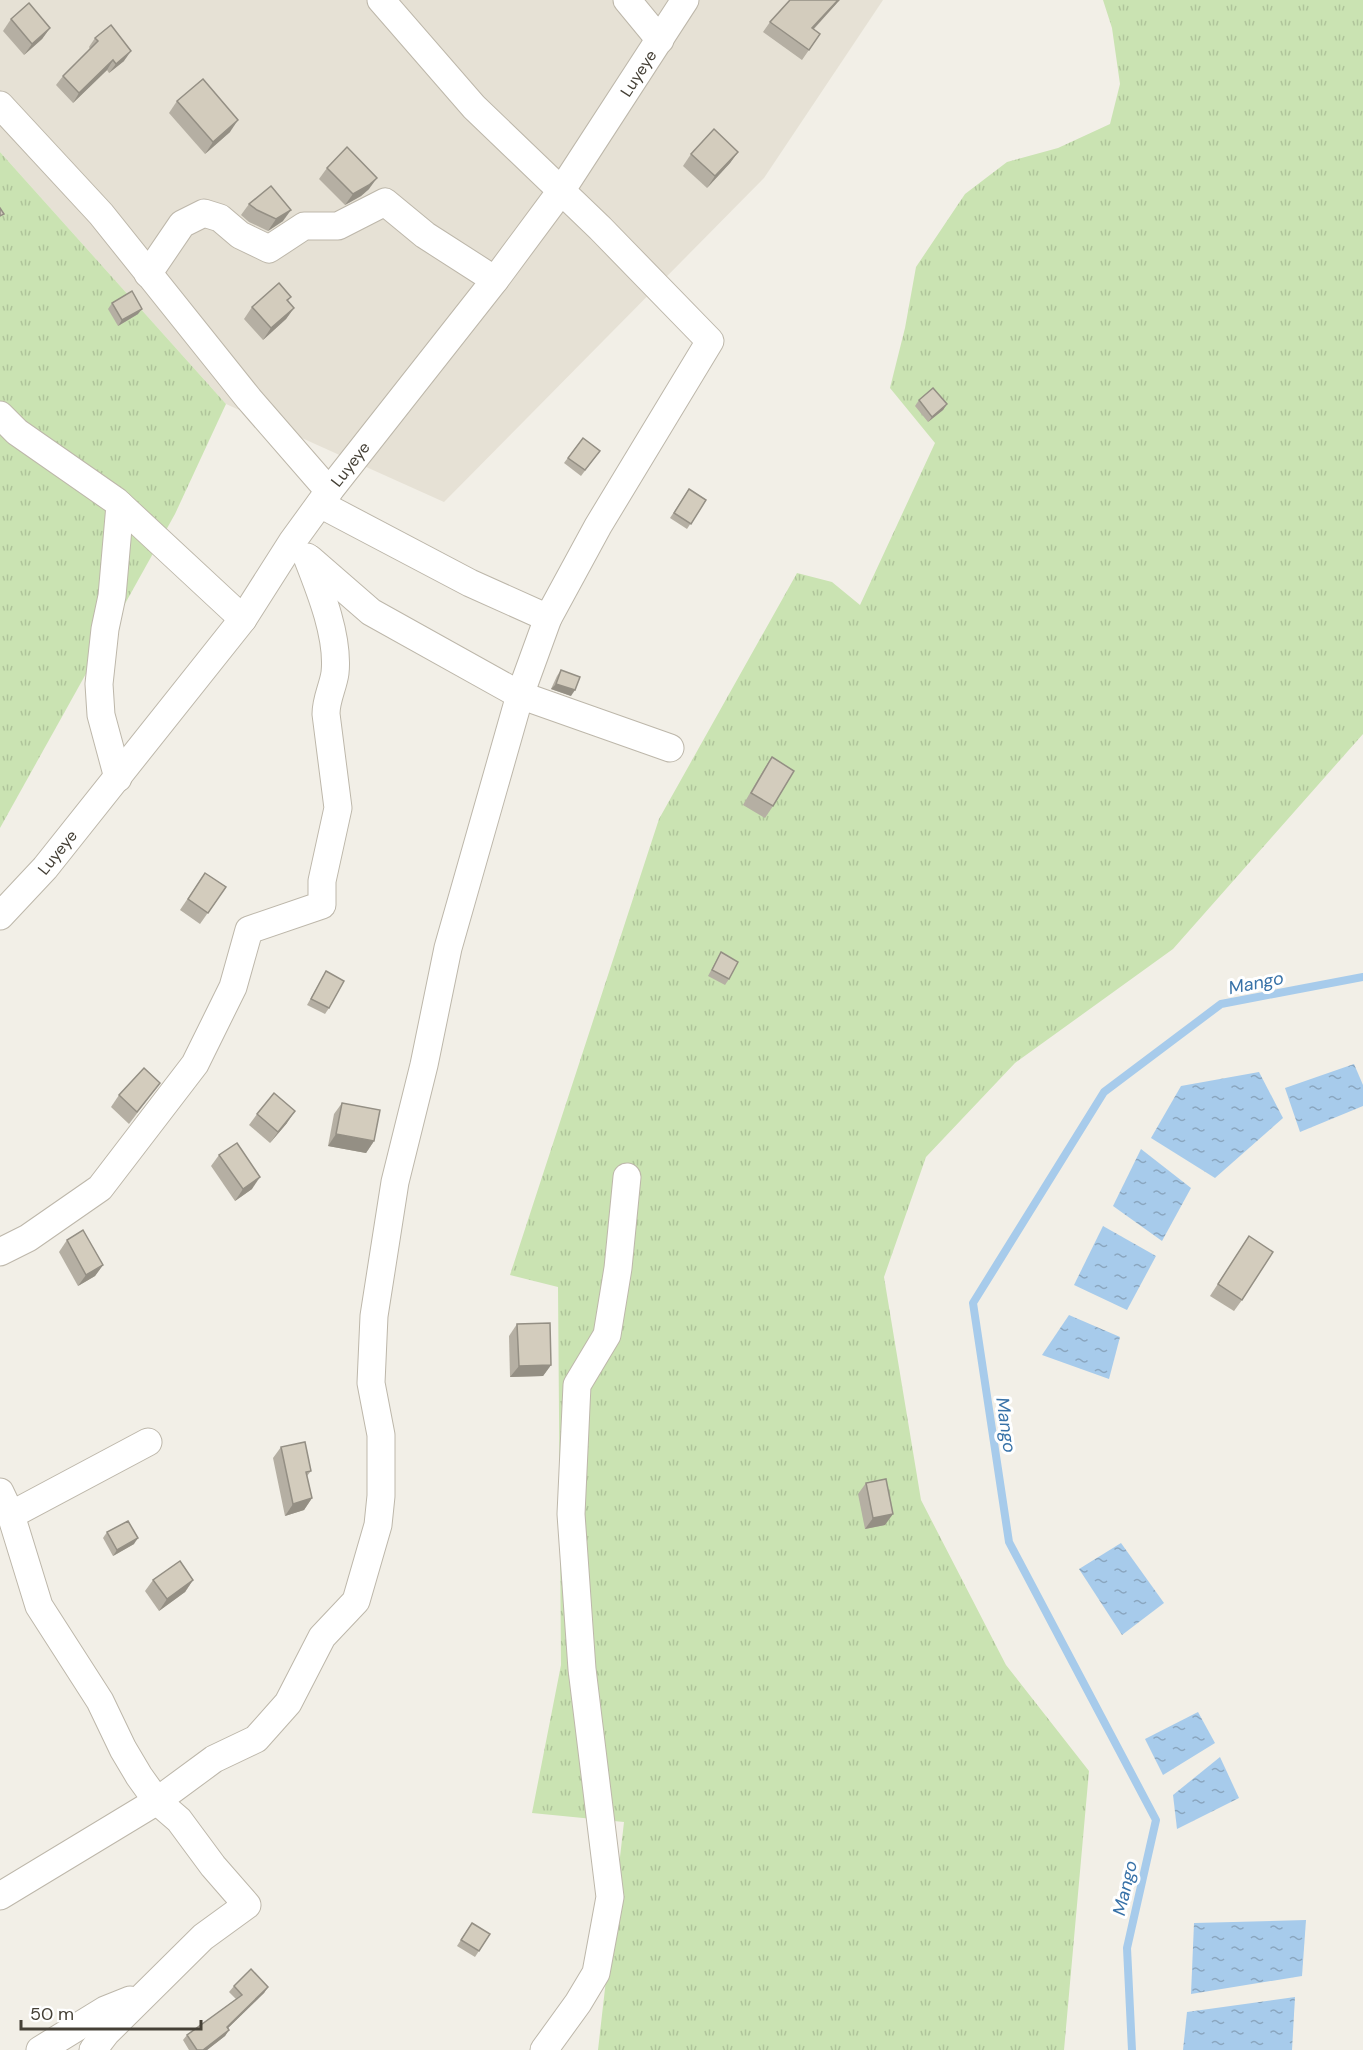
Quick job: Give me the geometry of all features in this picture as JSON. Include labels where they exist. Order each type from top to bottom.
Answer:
[{"type":"street","points":[[0,1896],[157,1801],[214,1759],[256,1739],[288,1702],[322,1637],[356,1601],[378,1525],[381,1496],[381,1435],[371,1383],[374,1327],[395,1182],[424,1065],[448,948],[520,695],[548,618],[598,526],[710,341],[474,107],[381,0]]},
{"type":"street","points":[[627,0],[660,40]]},
{"type":"street","name":"Luyeye","points":[[0,916],[45,868],[299,549],[324,497],[495,280],[561,191],[685,0]]},
{"type":"street","points":[[0,105],[101,214],[324,497],[470,583],[548,618]]},
{"type":"street","points":[[148,274],[182,224],[204,213],[220,218],[240,235],[269,249],[304,226],[338,226],[385,202],[425,235],[495,280]]},
{"type":"street","points":[[0,416],[17,432],[120,505],[243,619]]},
{"type":"street","points":[[118,778],[101,716],[99,684],[105,629],[112,596],[120,505]]},
{"type":"street","points":[[299,549],[371,612],[520,695],[669,748]]},
{"type":"street","points":[[0,1252],[28,1238],[100,1188],[195,1064],[234,987],[249,930],[322,905],[322,881],[338,808],[326,714],[326,704],[335,673],[326,608],[299,549]]},
{"type":"street","points":[[544,2050],[578,2003],[596,1973],[610,1897],[582,1669],[571,1514],[577,1385],[607,1335],[618,1268],[627,1177]]},
{"type":"street","points":[[93,2050],[105,2033],[203,1937],[247,1905],[213,1866],[178,1820],[157,1801],[139,1776],[100,1701],[39,1606],[5,1504],[148,1442]]},
{"type":"street","points":[[40,2050],[105,2010],[144,1995]]},
{"type":"shaded area","points":[[0,0],[883,0],[764,178],[444,502],[226,404],[0,152]]},
{"type":"green space","points":[[1103,0],[1363,0],[1363,734],[1173,949],[1015,1063],[926,1157],[884,1277],[921,1500],[1006,1665],[1089,1771],[1064,2050],[598,2050],[624,1822],[532,1813],[561,1665],[558,1287],[510,1275],[659,819],[797,573],[832,582],[860,605],[935,443],[890,388],[905,328],[916,267],[965,194],[1007,162],[1058,148],[1110,124],[1120,84],[1112,28]]},
{"type":"green space","points":[[0,152],[226,404],[175,514],[0,828]]},
{"type":"water","points":[[1354,1064],[1363,1085],[1363,1106],[1300,1132],[1285,1088]]},
{"type":"water","points":[[1259,1072],[1283,1118],[1215,1178],[1151,1138],[1181,1086]]},
{"type":"water","points":[[1141,1149],[1191,1188],[1162,1241],[1113,1206]]},
{"type":"water","points":[[1103,1226],[1156,1256],[1127,1310],[1074,1285]]},
{"type":"water","points":[[1069,1315],[1120,1337],[1109,1379],[1042,1355]]},
{"type":"water","points":[[1121,1543],[1164,1603],[1122,1635],[1079,1569]]},
{"type":"water","points":[[1198,1712],[1215,1743],[1163,1775],[1145,1739]]},
{"type":"water","points":[[1220,1757],[1239,1798],[1177,1829],[1173,1795]]},
{"type":"water","points":[[1306,1920],[1302,1976],[1191,1994],[1194,1923]]},
{"type":"water","points":[[1295,1997],[1292,2050],[1183,2050],[1187,2012]]},
{"type":"building","points":[[790,0],[838,0],[812,28],[820,34],[809,50],[770,22]]},
{"type":"building","points":[[29,3],[50,28],[32,44],[11,19]]},
{"type":"building","points":[[111,25],[131,51],[116,64],[113,60],[79,93],[63,76],[98,41],[95,38]]},
{"type":"building","points":[[203,79],[238,120],[213,142],[177,101]]},
{"type":"building","points":[[714,129],[738,152],[715,176],[691,154]]},
{"type":"building","points":[[347,147],[377,178],[353,194],[327,168]]},
{"type":"building","points":[[271,186],[291,210],[276,219],[249,204]]},
{"type":"building","points":[[279,283],[291,297],[287,300],[294,308],[271,328],[252,307]]},
{"type":"building","points":[[132,291],[142,309],[122,320],[112,303]]},
{"type":"building","points":[[933,388],[947,404],[932,417],[919,400]]},
{"type":"building","points":[[583,438],[600,451],[585,470],[568,458]]},
{"type":"building","points":[[689,489],[706,500],[691,524],[674,513]]},
{"type":"building","points":[[561,670],[580,677],[575,690],[556,684]]},
{"type":"building","points":[[772,757],[794,771],[773,806],[751,793]]},
{"type":"building","points":[[205,873],[226,887],[208,913],[188,899]]},
{"type":"building","points":[[721,952],[738,962],[729,979],[712,970]]},
{"type":"building","points":[[326,971],[344,981],[329,1008],[311,999]]},
{"type":"building","points":[[144,1068],[160,1083],[137,1112],[119,1095]]},
{"type":"building","points":[[274,1093],[295,1111],[278,1132],[257,1114]]},
{"type":"building","points":[[342,1103],[380,1110],[374,1141],[336,1134]]},
{"type":"building","points":[[237,1143],[260,1177],[243,1189],[219,1155]]},
{"type":"building","points":[[83,1230],[103,1265],[86,1275],[67,1240]]},
{"type":"building","points":[[1249,1236],[1273,1252],[1242,1300],[1218,1284]]},
{"type":"building","points":[[550,1323],[551,1365],[519,1366],[517,1324]]},
{"type":"building","points":[[305,1442],[311,1471],[306,1472],[312,1498],[293,1504],[281,1447]]},
{"type":"building","points":[[886,1479],[893,1514],[873,1518],[866,1483]]},
{"type":"building","points":[[128,1521],[138,1538],[117,1550],[107,1532]]},
{"type":"building","points":[[180,1561],[193,1580],[167,1599],[153,1580]]},
{"type":"building","points":[[472,1923],[490,1934],[479,1951],[461,1940]]},
{"type":"building","points":[[251,1969],[268,1987],[227,2027],[229,2030],[203,2050],[197,2050],[187,2035],[242,1995],[234,1986]]},
{"type":"waterway","name":"Mango","points":[[1132,2050],[1127,1948],[1156,1820],[1009,1542],[973,1303],[1104,1092],[1221,1004],[1363,977]]}]
